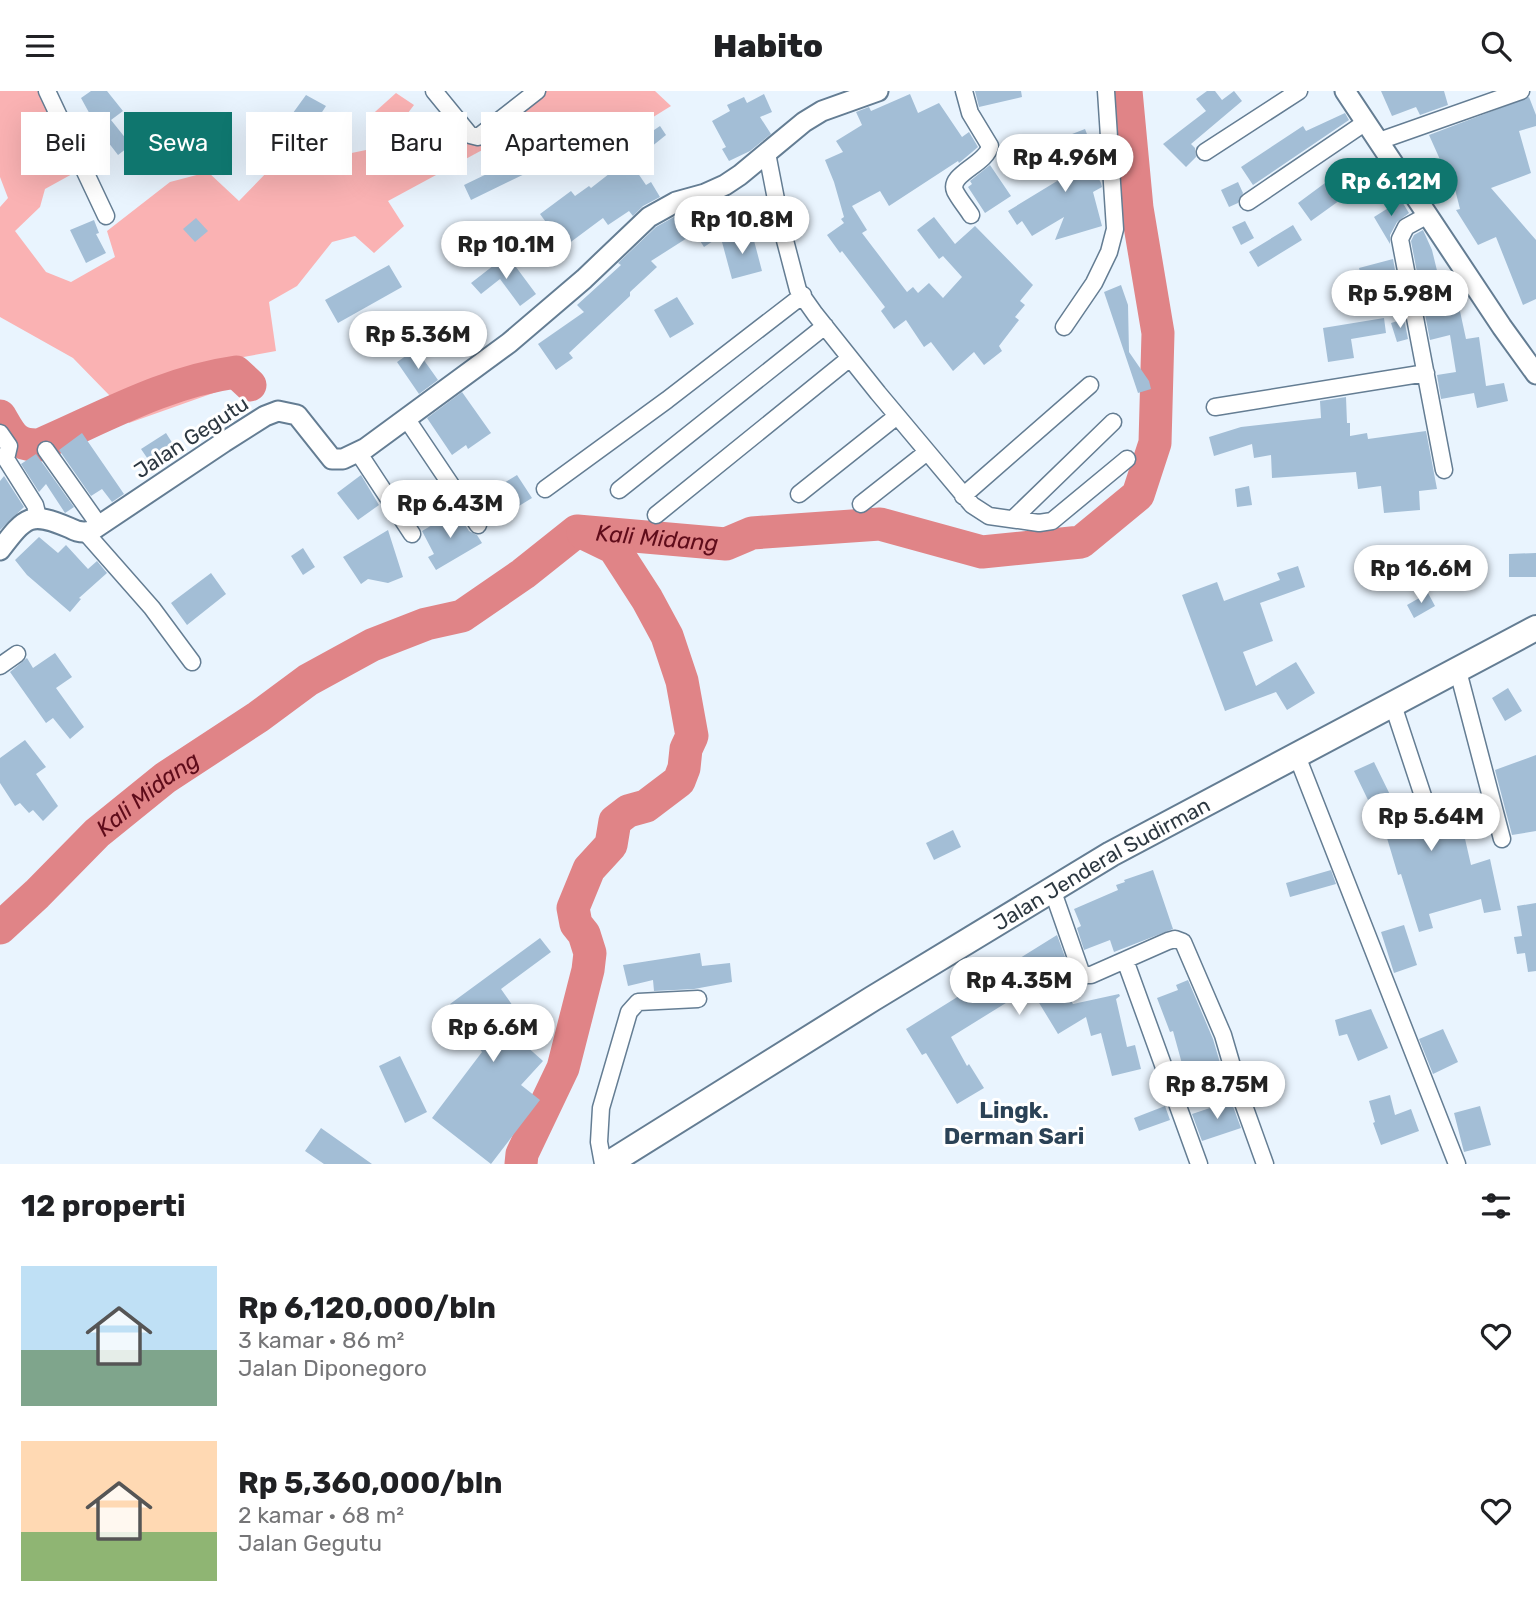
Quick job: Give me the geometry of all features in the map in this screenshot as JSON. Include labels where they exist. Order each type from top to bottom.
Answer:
[{"type":"highway","name":"Jalan Jenderal Sudirman","points":[[606,1164],[1052,889],[1197,807],[1536,628]]},
{"type":"street","points":[[47,91],[106,216]]},
{"type":"street","points":[[434,91],[470,135],[478,137],[537,91]]},
{"type":"street","points":[[412,534],[358,452],[509,343],[555,305],[649,217],[676,202],[705,194],[725,184],[822,111],[878,91]]},
{"type":"street","points":[[964,91],[970,113],[990,146],[987,156],[957,178],[954,184],[954,190],[971,215]]},
{"type":"street","points":[[1064,327],[1094,283],[1109,252],[1115,229],[1106,91]]},
{"type":"street","points":[[1205,152],[1299,91]]},
{"type":"street","points":[[1345,91],[1536,374]]},
{"type":"street","points":[[1379,141],[1521,91]]},
{"type":"street","points":[[1248,202],[1366,122]]},
{"type":"street","points":[[767,153],[798,290],[850,358],[972,505],[989,516],[1039,523],[1052,521],[1127,459]]},
{"type":"street","points":[[1428,215],[1406,227],[1400,239],[1444,470]]},
{"type":"street","points":[[545,489],[667,400],[803,295]]},
{"type":"street","points":[[619,490],[825,326]]},
{"type":"street","points":[[656,515],[850,358]]},
{"type":"street","points":[[1215,407],[1426,373]]},
{"type":"street","points":[[963,496],[1090,385]]},
{"type":"street","name":"Jalan Gegutu","points":[[92,529],[224,442],[265,416],[278,411],[297,415],[332,459],[343,459],[358,452]]},
{"type":"street","points":[[799,494],[897,416]]},
{"type":"street","points":[[406,418],[478,525]]},
{"type":"street","points":[[1013,519],[1113,422]]},
{"type":"street","points":[[0,433],[9,446],[5,459],[35,505],[38,517]]},
{"type":"street","points":[[46,450],[92,529],[192,662]]},
{"type":"street","points":[[861,504],[927,452]]},
{"type":"street","points":[[0,549],[22,524],[38,517],[92,529]]},
{"type":"street","points":[[0,666],[17,654]]},
{"type":"street","points":[[1458,671],[1502,839]]},
{"type":"street","points":[[1393,705],[1423,796]]},
{"type":"street","points":[[1297,756],[1457,1164]]},
{"type":"street","points":[[1052,889],[1081,972],[1086,975],[1168,941],[1175,939],[1182,942],[1223,1035],[1265,1164]]},
{"type":"street","points":[[1125,960],[1199,1164]]},
{"type":"street","points":[[606,1164],[599,1142],[601,1108],[629,1012],[638,1002],[698,999]]},
{"type":"shaded area","points":[[0,91],[39,91],[48,112],[21,112],[21,175],[70,175],[45,189],[40,207],[15,231],[46,272],[71,282],[115,257],[107,231],[170,182],[197,175],[211,175],[239,201],[264,175],[352,175],[352,153],[366,150],[366,175],[436,175],[388,201],[404,226],[374,253],[355,236],[332,242],[297,286],[269,302],[276,351],[238,358],[222,390],[129,423],[111,397],[73,358],[0,317],[0,207],[8,198],[0,177]]},
{"type":"shaded area","points":[[545,91],[655,91],[671,106],[654,117],[654,112],[519,112]]},
{"type":"shaded area","points":[[396,93],[414,105],[409,112],[375,112]]},
{"type":"shaded area","points":[[467,137],[481,141],[481,151],[467,158]]},
{"type":"building","points":[[91,91],[107,91],[123,111],[111,120],[124,136],[124,150],[118,155],[110,145],[110,112],[89,112],[81,98]]},
{"type":"building","points":[[975,91],[1021,91],[1022,97],[979,107]]},
{"type":"building","points":[[1207,91],[1215,91],[1222,100],[1234,91],[1242,101],[1191,144],[1195,148],[1196,157],[1186,167],[1163,144],[1206,111],[1196,99]]},
{"type":"building","points":[[1381,91],[1444,91],[1448,105],[1420,115],[1416,107],[1392,116]]},
{"type":"building","points":[[764,94],[772,112],[760,117],[771,134],[750,151],[729,161],[722,149],[726,147],[712,121],[730,111],[727,105],[744,97],[747,103]]},
{"type":"building","points":[[910,94],[918,113],[939,103],[962,137],[969,132],[978,147],[959,163],[958,161],[889,206],[880,191],[852,206],[867,230],[862,233],[907,292],[913,287],[918,293],[929,283],[943,298],[962,277],[943,256],[939,259],[917,230],[934,217],[955,244],[975,226],[1033,285],[1020,301],[1025,305],[1015,317],[1019,320],[999,346],[1002,351],[984,365],[974,352],[953,371],[931,342],[924,347],[906,320],[894,329],[881,311],[885,307],[827,235],[844,223],[834,182],[825,160],[843,152],[836,141],[862,125],[856,112],[869,107],[871,111]]},
{"type":"building","points":[[306,95],[326,106],[322,112],[294,112]]},
{"type":"building","points":[[1529,97],[1536,115],[1536,126],[1519,131],[1531,173],[1491,188],[1536,240],[1536,299],[1523,305],[1496,237],[1478,245],[1456,210],[1460,209],[1448,162],[1442,164],[1429,135]]},
{"type":"building","points":[[1345,113],[1349,120],[1253,185],[1241,167],[1303,126],[1306,131]]},
{"type":"building","points":[[660,126],[666,135],[654,145],[654,130]]},
{"type":"building","points":[[1085,129],[1092,147],[1084,150],[1102,187],[1093,192],[1102,226],[1055,240],[1064,217],[1032,236],[1022,221],[1017,225],[1008,211],[1067,175],[1054,141]]},
{"type":"building","points":[[990,165],[1011,196],[985,213],[968,187],[972,184],[970,181]]},
{"type":"building","points":[[1348,166],[1361,185],[1311,221],[1298,203]]},
{"type":"building","points":[[485,175],[523,175],[471,200],[464,185]]},
{"type":"building","points":[[608,175],[639,175],[646,185],[651,182],[660,197],[643,206],[633,216],[629,211],[608,225],[603,218],[564,247],[540,214],[571,191],[575,196],[589,186],[591,188]]},
{"type":"building","points":[[1238,182],[1243,193],[1238,203],[1229,207],[1221,190]]},
{"type":"building","points":[[1401,200],[1409,213],[1397,222],[1390,235],[1390,244],[1374,217]]},
{"type":"building","points":[[713,204],[725,233],[704,247],[695,233],[651,261],[657,267],[569,353],[573,358],[556,370],[538,344],[584,312],[577,305],[621,265],[618,263],[656,227],[681,213],[683,216]]},
{"type":"building","points":[[196,218],[208,231],[195,242],[183,229]]},
{"type":"building","points":[[94,220],[99,233],[96,234],[106,253],[86,263],[70,230]]},
{"type":"building","points":[[1245,221],[1254,238],[1241,245],[1232,227]]},
{"type":"building","points":[[1293,225],[1302,240],[1258,267],[1249,252]]},
{"type":"building","points":[[1423,230],[1432,250],[1442,291],[1455,288],[1466,339],[1479,337],[1486,386],[1504,383],[1508,401],[1477,408],[1474,393],[1441,399],[1437,375],[1456,372],[1450,335],[1430,340],[1411,241],[1414,235]]},
{"type":"building","points":[[752,233],[762,271],[732,279],[722,242]]},
{"type":"building","points":[[507,255],[536,294],[520,306],[500,279],[481,294],[471,283]]},
{"type":"building","points":[[1393,259],[1397,281],[1365,290],[1359,268]]},
{"type":"building","points":[[389,265],[402,287],[338,323],[325,300]]},
{"type":"building","points":[[1121,285],[1128,305],[1129,352],[1149,381],[1151,389],[1138,393],[1104,292]]},
{"type":"building","points":[[677,297],[694,324],[670,338],[654,310]]},
{"type":"building","points":[[1384,318],[1386,333],[1351,339],[1354,358],[1328,362],[1323,328]]},
{"type":"building","points":[[1404,319],[1408,339],[1397,342],[1391,323]]},
{"type":"building","points":[[416,349],[438,380],[419,394],[397,362]]},
{"type":"building","points":[[462,392],[491,433],[468,449],[466,445],[452,455],[427,418]]},
{"type":"building","points":[[1346,397],[1350,436],[1367,433],[1368,439],[1426,431],[1437,489],[1419,491],[1420,510],[1384,513],[1381,486],[1358,489],[1356,472],[1272,478],[1271,455],[1254,458],[1252,444],[1214,456],[1209,437],[1241,427],[1321,418],[1320,401]]},
{"type":"building","points":[[82,433],[124,494],[112,502],[102,489],[91,496],[59,450]]},
{"type":"building","points":[[166,433],[178,452],[154,468],[141,449]]},
{"type":"building","points":[[36,454],[74,507],[65,513],[46,484],[39,492],[21,464]]},
{"type":"building","points":[[361,475],[379,505],[358,520],[337,493]]},
{"type":"building","points":[[517,475],[532,498],[514,509],[499,486]]},
{"type":"building","points":[[4,476],[24,507],[0,530],[0,481]]},
{"type":"building","points":[[1249,486],[1252,505],[1237,507],[1235,489]]},
{"type":"building","points":[[456,511],[469,531],[477,535],[482,543],[436,570],[428,557],[434,554],[422,531]]},
{"type":"building","points":[[388,530],[403,577],[388,583],[368,579],[361,584],[343,557]]},
{"type":"building","points":[[39,537],[58,553],[66,545],[88,569],[97,561],[107,573],[79,598],[81,599],[70,612],[27,575],[15,560]]},
{"type":"building","points":[[303,548],[315,567],[303,575],[291,556]]},
{"type":"building","points":[[1536,553],[1536,577],[1509,577],[1509,554]]},
{"type":"building","points":[[1298,566],[1305,587],[1260,603],[1273,641],[1243,652],[1256,686],[1296,662],[1315,693],[1287,710],[1276,692],[1225,711],[1182,595],[1217,582],[1224,601],[1280,580],[1277,573]]},
{"type":"building","points":[[211,573],[226,594],[187,625],[171,603]]},
{"type":"building","points":[[1428,593],[1435,606],[1414,618],[1407,605]]},
{"type":"building","points":[[55,653],[72,677],[56,688],[84,727],[70,739],[53,718],[46,723],[10,672],[27,658],[33,668]]},
{"type":"building","points":[[1508,688],[1522,711],[1505,721],[1492,698]]},
{"type":"building","points":[[25,740],[46,767],[36,774],[58,806],[43,821],[33,810],[29,813],[20,803],[15,806],[0,783],[0,758]]},
{"type":"building","points":[[1536,755],[1536,831],[1512,835],[1495,770]]},
{"type":"building","points":[[1374,762],[1397,809],[1417,804],[1426,806],[1432,800],[1455,795],[1471,865],[1490,859],[1501,910],[1484,913],[1481,899],[1429,914],[1433,928],[1419,932],[1384,828],[1379,795],[1368,800],[1354,771]]},
{"type":"building","points":[[953,830],[961,847],[934,860],[926,843]]},
{"type":"building","points":[[1153,870],[1173,929],[1114,952],[1110,940],[1084,950],[1077,928],[1081,926],[1074,909],[1118,890],[1116,885],[1125,882],[1124,880]]},
{"type":"building","points":[[1331,870],[1336,884],[1290,897],[1286,883]]},
{"type":"building","points":[[1536,903],[1536,971],[1528,972],[1525,953],[1517,954],[1514,937],[1522,936],[1517,906]]},
{"type":"building","points":[[1404,925],[1417,965],[1394,973],[1381,932]]},
{"type":"building","points":[[1057,935],[1068,965],[1054,973],[1073,1004],[1119,994],[1116,999],[1127,1047],[1135,1045],[1141,1069],[1112,1076],[1101,1033],[1091,1036],[1086,1017],[1058,1034],[1030,988],[951,1037],[967,1066],[969,1064],[984,1088],[957,1104],[926,1053],[922,1055],[906,1029]]},
{"type":"building","points":[[540,938],[551,952],[501,989],[520,1016],[505,1027],[543,1061],[521,1085],[540,1100],[491,1164],[432,1118],[482,1052],[450,1004]]},
{"type":"building","points":[[700,953],[702,966],[730,963],[732,982],[694,989],[654,991],[653,980],[628,986],[623,965]]},
{"type":"building","points":[[1188,980],[1213,1039],[1223,1073],[1187,1082],[1173,1031],[1170,1032],[1157,998],[1178,990],[1176,985]]},
{"type":"building","points":[[1371,1009],[1388,1048],[1358,1061],[1347,1034],[1339,1036],[1335,1020]]},
{"type":"building","points":[[1443,1029],[1458,1062],[1433,1074],[1419,1039]]},
{"type":"building","points":[[400,1056],[427,1112],[405,1123],[379,1066]]},
{"type":"building","points":[[1390,1095],[1395,1115],[1411,1109],[1419,1131],[1381,1145],[1369,1101]]},
{"type":"building","points":[[1231,1101],[1241,1128],[1202,1141],[1192,1114]]},
{"type":"building","points":[[1165,1106],[1170,1120],[1139,1131],[1134,1118]]},
{"type":"building","points":[[1480,1106],[1491,1145],[1464,1152],[1454,1113]]},
{"type":"building","points":[[321,1128],[372,1164],[324,1164],[305,1151]]},
{"type":"waterway","name":"Kali Midang","points":[[0,928],[97,833],[165,778],[258,717],[308,680],[372,645],[426,624],[462,616],[523,574],[577,531],[726,544],[752,533],[880,524],[982,552],[1081,542],[1138,495],[1155,443],[1158,333],[1137,208],[1126,91]]},
{"type":"waterway","points":[[0,416],[11,434],[19,441],[39,445],[135,402],[184,384],[236,372],[250,385]]},
{"type":"waterway","points":[[521,1164],[522,1154],[563,1068],[588,970],[590,953],[584,934],[576,924],[573,908],[589,869],[611,845],[615,821],[628,811],[646,806],[679,781],[684,768],[686,749],[692,736],[682,681],[667,636],[614,548],[583,533]]},
{"type":"district","name":"Lingk. Derman Sari","points":[[1014,1123]]}]
